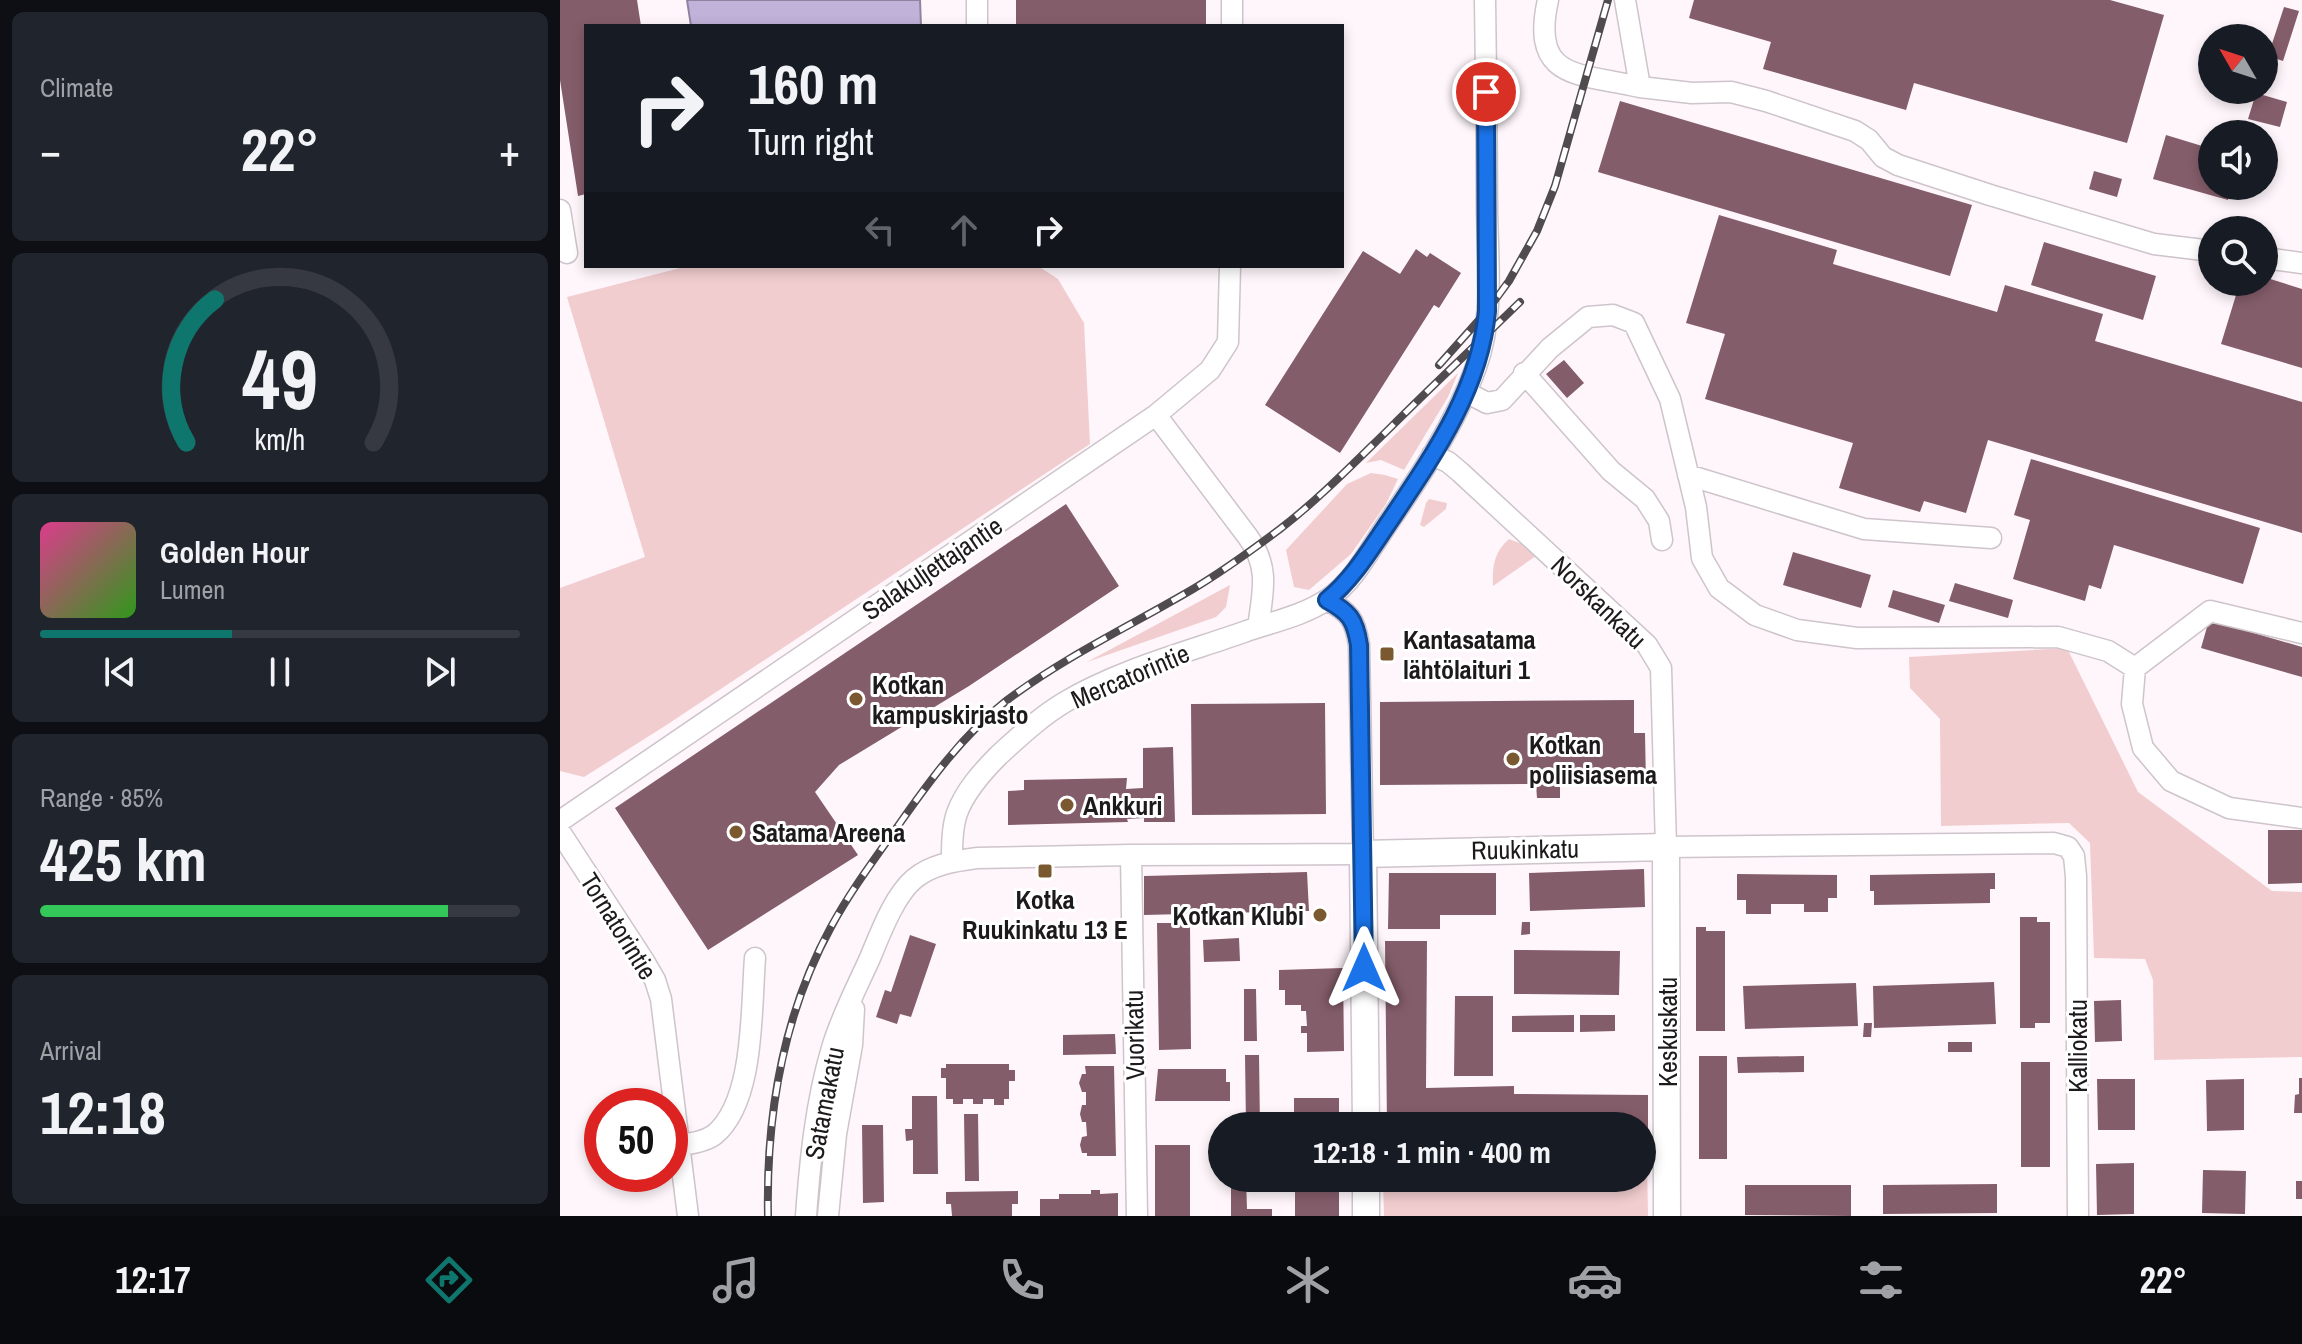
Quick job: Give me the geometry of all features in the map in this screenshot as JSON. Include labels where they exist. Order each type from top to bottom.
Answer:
[{"type":"main road","name":"Ruukinkatu","points":[[1363,854],[1666,847]]},
{"type":"main road","name":"Keskuskatu","points":[[1655,1112],[1666,847]]},
{"type":"main road","points":[[1363,854],[1366,1112]]},
{"type":"main road","name":"Keskuskatu","points":[[1656,1159],[1667,1216]]},
{"type":"main road","points":[[1366,1192],[1366,1216]]},
{"type":"street","points":[[977,0],[977,24]]},
{"type":"street","points":[[1232,0],[1232,24]]},
{"type":"street","points":[[1432,455],[1477,365],[1487,311],[1485,0]]},
{"type":"street","points":[[1548,0],[1543,37],[1550,57],[1564,69],[1640,87],[1692,93],[1731,92],[1766,101],[1855,131],[1869,140],[1883,157],[1898,165],[2154,244],[2198,249]]},
{"type":"street","points":[[1625,0],[1640,87]]},
{"type":"street","points":[[560,210],[571,251]]},
{"type":"street","points":[[2278,260],[2302,263]]},
{"type":"street","name":"Salakuljettajantie","points":[[560,821],[1156,415],[1210,370],[1228,342],[1230,268]]},
{"type":"street","points":[[1466,392],[1487,403],[1502,400],[1524,373],[1588,317],[1613,315],[1634,323],[1670,399],[1696,507],[1702,558],[1719,588],[1755,615],[1797,630],[1857,638],[2058,637],[2108,651],[2135,668]]},
{"type":"street","points":[[1524,373],[1611,471],[1645,499],[1659,521],[1662,540]]},
{"type":"street","points":[[1156,415],[1248,537],[1261,559],[1263,574],[1258,627]]},
{"type":"street","name":"Mercatorintie","points":[[952,861],[956,816],[962,800],[990,764],[1026,729],[1094,687],[1139,668],[1298,615],[1327,600],[1341,589],[1358,568],[1432,455]]},
{"type":"street","name":"Norskankatu","points":[[1432,455],[1460,472],[1647,645],[1661,668],[1666,847]]},
{"type":"street","points":[[1688,475],[1864,529],[1991,538]]},
{"type":"street","points":[[1327,600],[1340,607],[1356,626],[1359,645],[1363,854]]},
{"type":"street","points":[[2302,633],[2210,611],[2135,668],[2132,704],[2143,748],[2171,781],[2229,808],[2302,818]]},
{"type":"street","name":"Tornatorintie","points":[[560,832],[655,980],[661,999],[671,1088]]},
{"type":"street","name":"Ruukinkatu","points":[[1666,847],[2054,843],[2068,847],[2074,856],[2076,876]]},
{"type":"street","name":"Ruukinkatu","points":[[952,861],[1131,855],[1363,854]]},
{"type":"street","name":"Vuorikatu","points":[[1131,855],[1137,1216]]},
{"type":"street","name":"Satamakatu","points":[[806,1216],[814,1136],[823,1079],[833,1044],[900,895],[912,880],[927,870],[952,861]]},
{"type":"street","name":"Kalliokatu","points":[[2076,876],[2078,1216]]},
{"type":"street","points":[[688,1144],[713,1136],[730,1116],[746,1079],[755,958]]},
{"type":"street","name":"Satamakatu","points":[[828,1216],[836,1134],[852,1045],[855,993]]},
{"type":"street","name":"Tornatorintie","points":[[685,1192],[688,1216]]},
{"type":"shaded area","points":[[687,0],[920,0],[921,24],[691,24]]},
{"type":"shaded area","points":[[680,268],[1041,268],[1058,279],[1084,323],[1090,444],[584,777],[560,771],[560,588],[645,557],[567,297]]},
{"type":"shaded area","points":[[1458,373],[1448,397],[1404,470],[1381,460],[1366,463]]},
{"type":"shaded area","points":[[1371,473],[1398,479],[1386,504],[1351,554],[1309,590],[1294,587],[1286,550],[1347,484]]},
{"type":"shaded area","points":[[1429,499],[1447,503],[1446,509],[1424,527],[1420,525]]},
{"type":"shaded area","points":[[1509,539],[1522,544],[1536,556],[1493,586],[1495,560]]},
{"type":"shaded area","points":[[1230,585],[1226,607],[1216,617],[1087,662]]},
{"type":"shaded area","points":[[2067,648],[2138,792],[2272,891],[2302,892],[2302,1057],[2154,1060],[2153,980],[2145,959],[2094,958],[2090,843],[2069,823],[1941,826],[1940,719],[1910,688],[1909,657]]},
{"type":"shaded area","points":[[1383,1192],[1648,1192],[1648,1216],[1384,1216]]},
{"type":"building","points":[[560,0],[637,0],[641,24],[584,24],[584,194],[578,196],[560,80]]},
{"type":"building","points":[[1016,0],[1206,0],[1206,24],[1016,24]]},
{"type":"building","points":[[1694,0],[2110,0],[2164,15],[2127,143],[1914,83],[1906,110],[1763,69],[1771,42],[1689,18]]},
{"type":"building","points":[[2284,7],[2299,11],[2283,61],[2278,59],[2278,25]]},
{"type":"building","points":[[2278,99],[2287,102],[2280,127],[2278,120],[2248,119],[2253,104],[2278,104]]},
{"type":"building","points":[[1620,101],[1972,205],[1950,276],[1598,172]]},
{"type":"building","points":[[2166,135],[2198,145],[2198,192],[2153,179]]},
{"type":"building","points":[[2094,171],[2122,179],[2117,197],[2089,189]]},
{"type":"building","points":[[1719,215],[1837,250],[1833,264],[1997,312],[2005,285],[2103,314],[2095,341],[2302,402],[2302,533],[1988,440],[1966,513],[1924,501],[1920,512],[1839,488],[1853,443],[1705,399],[1725,334],[1686,323]]},
{"type":"building","points":[[2044,242],[2156,276],[2143,320],[2031,285]]},
{"type":"building","points":[[1416,249],[1427,257],[1430,253],[1461,273],[1439,308],[1434,305],[1340,453],[1265,405],[1363,251],[1400,274]]},
{"type":"building","points":[[2278,281],[2302,289],[2302,368],[2221,344],[2236,296],[2278,296]]},
{"type":"building","points":[[1564,360],[1584,383],[1567,398],[1546,374]]},
{"type":"building","points":[[2031,459],[2260,528],[2243,584],[2114,545],[2101,589],[2089,585],[2085,601],[2013,579],[2030,520],[2014,515]]},
{"type":"building","points":[[1066,504],[1119,586],[969,686],[839,765],[815,792],[858,855],[708,950],[615,808]]},
{"type":"building","points":[[1793,552],[1871,575],[1861,608],[1783,585]]},
{"type":"building","points":[[1955,583],[2013,600],[2008,618],[1949,601]]},
{"type":"building","points":[[1893,590],[1945,605],[1939,623],[1888,607]]},
{"type":"building","points":[[2209,620],[2302,647],[2302,677],[2201,648]]},
{"type":"building","name":"Kotkan poliisiasema","points":[[1634,700],[1634,733],[1645,733],[1646,784],[1560,785],[1560,798],[1537,798],[1536,784],[1380,785],[1380,702]]},
{"type":"building","points":[[1325,703],[1326,814],[1192,815],[1191,704]]},
{"type":"building","name":"Ankkuri","points":[[1173,747],[1175,822],[1144,822],[1144,818],[1127,819],[1128,822],[1008,825],[1008,791],[1024,790],[1024,780],[1127,778],[1126,789],[1143,788],[1143,748]]},
{"type":"building","points":[[2268,830],[2302,830],[2302,883],[2268,884]]},
{"type":"building","points":[[1644,869],[1645,907],[1530,911],[1529,873]]},
{"type":"building","points":[[1307,872],[1309,911],[1287,911],[1288,927],[1266,927],[1265,912],[1144,915],[1144,876]]},
{"type":"building","points":[[1389,873],[1496,873],[1496,915],[1440,915],[1440,929],[1388,929]]},
{"type":"building","points":[[1995,873],[1995,889],[1990,889],[1990,903],[1874,905],[1874,891],[1870,891],[1870,875]]},
{"type":"building","points":[[1737,874],[1837,875],[1837,898],[1828,898],[1828,912],[1804,912],[1804,904],[1771,904],[1771,914],[1746,914],[1746,900],[1737,900]]},
{"type":"building","points":[[2020,917],[2037,917],[2037,922],[2050,922],[2050,1023],[2035,1023],[2035,1028],[2020,1028]]},
{"type":"building","points":[[1522,922],[1530,922],[1530,934],[1521,935]]},
{"type":"building","points":[[1157,923],[1190,923],[1191,1049],[1159,1050]]},
{"type":"building","points":[[1696,927],[1706,927],[1706,931],[1725,931],[1725,1031],[1696,1031]]},
{"type":"building","points":[[910,935],[936,944],[911,1017],[900,1014],[897,1024],[876,1017],[885,990],[891,992]]},
{"type":"building","points":[[1239,938],[1240,961],[1204,962],[1203,940]]},
{"type":"building","points":[[1385,941],[1427,941],[1426,1088],[1514,1086],[1514,1094],[1648,1095],[1648,1112],[1387,1112]]},
{"type":"building","points":[[1514,950],[1620,951],[1619,995],[1514,994]]},
{"type":"building","points":[[1343,968],[1344,1051],[1307,1052],[1307,1033],[1301,1033],[1301,1026],[1307,1026],[1306,1011],[1301,1011],[1301,1005],[1285,1005],[1285,990],[1279,990],[1279,970]]},
{"type":"building","points":[[1994,982],[1996,1024],[1874,1028],[1873,986]]},
{"type":"building","points":[[1856,983],[1858,1026],[1745,1029],[1743,986]]},
{"type":"building","points":[[1244,989],[1256,989],[1257,1041],[1244,1041]]},
{"type":"building","points":[[1455,996],[1493,996],[1493,1076],[1454,1076]]},
{"type":"building","points":[[2121,1000],[2122,1041],[2095,1042],[2094,1001]]},
{"type":"building","points":[[1574,1015],[1574,1032],[1512,1032],[1512,1016]]},
{"type":"building","points":[[1580,1015],[1615,1015],[1615,1031],[1580,1032]]},
{"type":"building","points":[[1864,1023],[1872,1023],[1871,1037],[1863,1037]]},
{"type":"building","points":[[1115,1034],[1116,1054],[1063,1055],[1063,1035]]},
{"type":"building","points":[[1948,1042],[1972,1042],[1972,1052],[1948,1052]]},
{"type":"building","points":[[1245,1055],[1259,1055],[1260,1112],[1246,1112]]},
{"type":"building","points":[[1699,1056],[1727,1056],[1727,1159],[1699,1159]]},
{"type":"building","points":[[1804,1056],[1804,1072],[1738,1073],[1737,1057]]},
{"type":"building","points":[[2021,1062],[2050,1062],[2050,1167],[2021,1167]]},
{"type":"building","points":[[946,1064],[1009,1064],[1009,1070],[1015,1070],[1015,1081],[1009,1081],[1009,1099],[1004,1099],[1004,1105],[994,1105],[994,1099],[983,1099],[983,1104],[973,1104],[973,1099],[963,1099],[963,1104],[953,1104],[953,1099],[946,1099],[946,1078],[941,1078],[941,1068],[946,1068]]},
{"type":"building","points":[[1085,1066],[1114,1066],[1116,1156],[1087,1156],[1087,1153],[1082,1153],[1082,1137],[1087,1136],[1086,1122],[1082,1122],[1080,1114],[1082,1105],[1086,1105],[1086,1092],[1082,1092],[1079,1083],[1082,1074],[1086,1074]]},
{"type":"building","points":[[1158,1069],[1226,1069],[1230,1101],[1155,1101]]},
{"type":"building","points":[[2299,1078],[2302,1078],[2302,1113],[2294,1113],[2295,1095],[2299,1094]]},
{"type":"building","points":[[2097,1079],[2135,1079],[2135,1130],[2098,1130]]},
{"type":"building","points":[[2244,1079],[2244,1130],[2207,1131],[2206,1080]]},
{"type":"building","points":[[912,1096],[937,1096],[938,1174],[913,1174],[913,1140],[906,1141],[905,1129],[912,1129]]},
{"type":"building","points":[[1294,1098],[1339,1098],[1339,1112],[1294,1112]]},
{"type":"building","points":[[964,1114],[978,1114],[979,1181],[965,1181]]},
{"type":"building","points":[[862,1125],[883,1125],[884,1202],[863,1203]]},
{"type":"building","points":[[1155,1145],[1190,1145],[1190,1216],[1155,1216]]},
{"type":"building","points":[[2134,1163],[2134,1214],[2097,1215],[2096,1164]]},
{"type":"building","points":[[2203,1170],[2246,1171],[2245,1214],[2202,1213]]},
{"type":"building","points":[[2296,1181],[2302,1181],[2302,1199],[2296,1199]]},
{"type":"building","points":[[1997,1184],[1997,1213],[1883,1214],[1883,1185]]},
{"type":"building","points":[[1745,1185],[1851,1185],[1851,1216],[1745,1215]]},
{"type":"building","points":[[1091,1190],[1100,1190],[1100,1194],[1118,1193],[1118,1216],[1040,1216],[1040,1199],[1059,1199],[1059,1194],[1091,1194]]},
{"type":"building","points":[[1018,1191],[1018,1204],[1012,1204],[1012,1216],[952,1216],[951,1204],[946,1204],[946,1192]]},
{"type":"building","points":[[1231,1192],[1246,1192],[1247,1209],[1272,1209],[1272,1216],[1231,1216]]},
{"type":"building","points":[[1295,1192],[1339,1192],[1339,1216],[1295,1216]]},
{"type":"railway","points":[[1439,365],[1509,281],[1537,231],[1555,186],[1608,0]]},
{"type":"railway","points":[[768,1216],[774,1104],[789,1031],[814,961],[864,874],[948,758],[990,714],[1028,685],[1204,582],[1294,517],[1520,302]]},
{"type":"place","name":"Kantasatama lähtölaituri 1","points":[[1387,654]]},
{"type":"place","name":"Kotkan kampuskirjasto","points":[[856,699]]},
{"type":"place","name":"Kotkan poliisiasema","points":[[1513,759]]},
{"type":"place","name":"Ankkuri","points":[[1067,805]]},
{"type":"place","name":"Satama Areena","points":[[736,832]]},
{"type":"place","name":"Kotka Ruukinkatu 13 E","points":[[1045,871]]},
{"type":"place","name":"Kotkan Klubi","points":[[1320,915]]},
{"type":"route","points":[[1364,968],[1359,645],[1356,626],[1346,612],[1327,600],[1341,589],[1358,568],[1414,485],[1462,400],[1477,365],[1487,311],[1486,92]]}]
